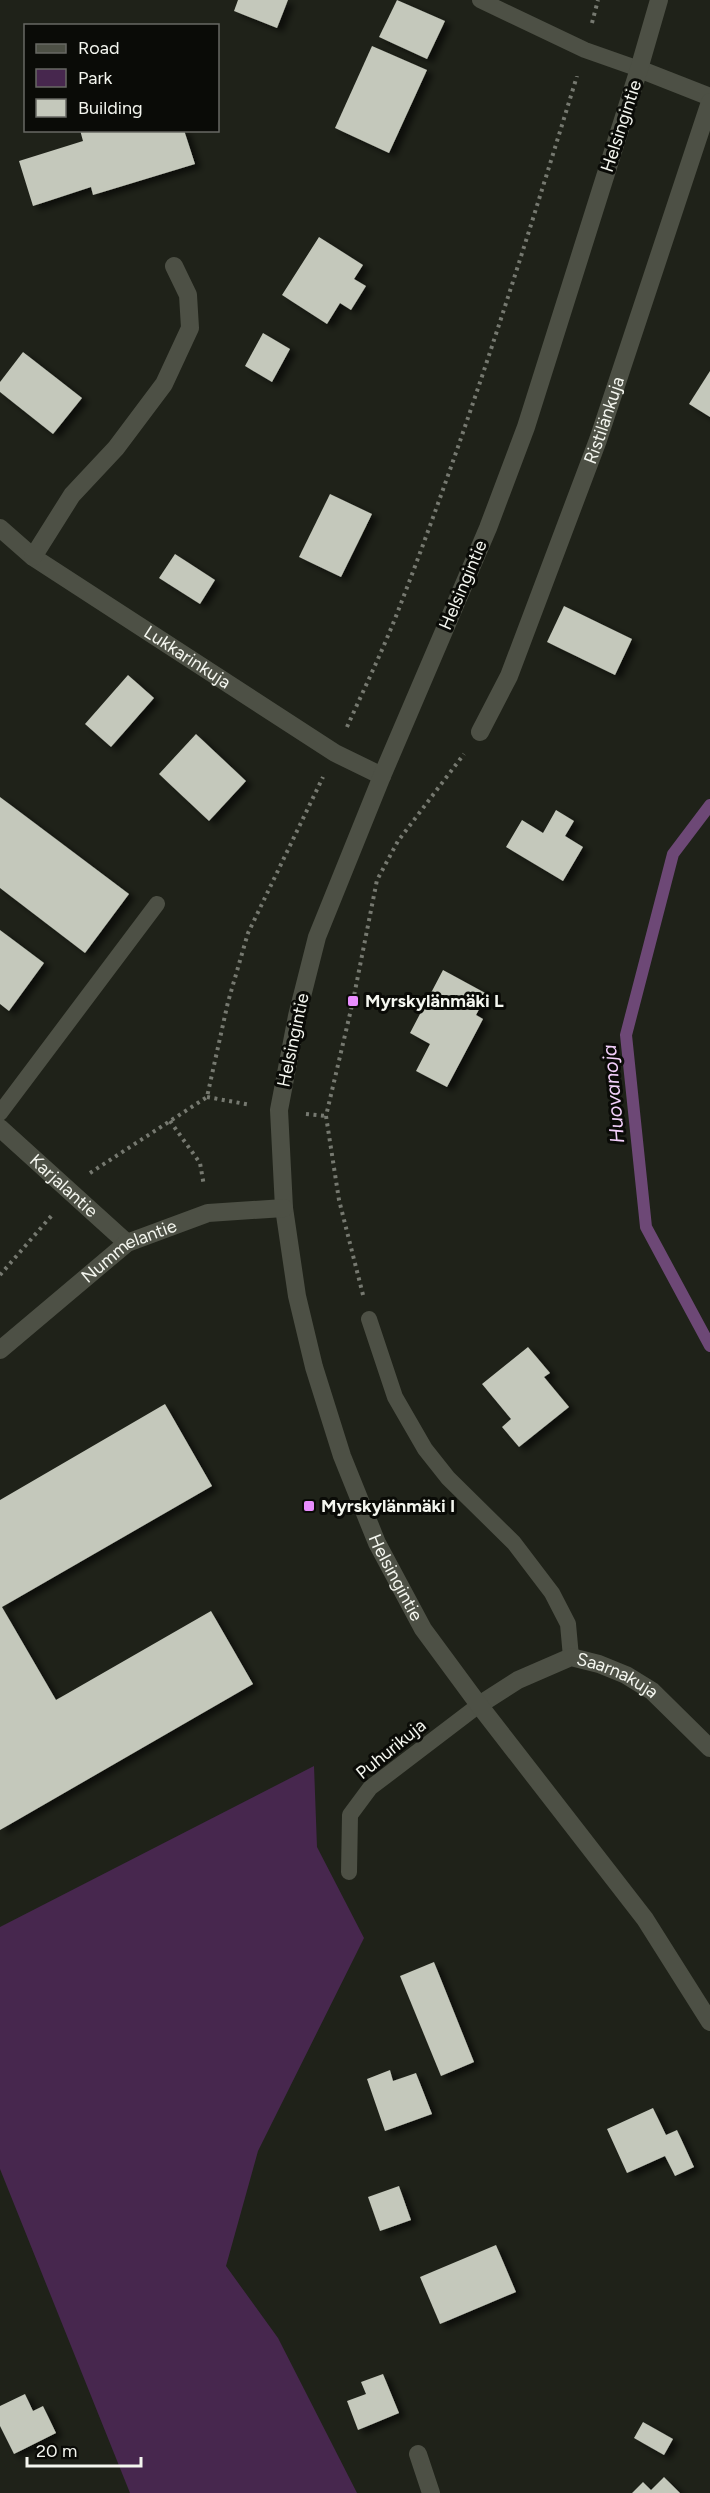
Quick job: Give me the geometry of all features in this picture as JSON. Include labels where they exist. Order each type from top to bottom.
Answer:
[{"type":"street","name":"Helsingintie","points":[[659,0],[526,427],[488,528],[382,776],[317,937],[297,1016],[279,1110],[284,1208],[297,1296],[314,1367],[342,1456],[377,1544],[423,1629],[479,1705],[645,1918],[710,2022]]},
{"type":"street","points":[[639,69],[710,96]]},
{"type":"street","name":"Ristilänkuja","points":[[480,732],[509,676],[598,440],[710,102]]},
{"type":"street","points":[[33,556],[72,495],[116,448],[164,384],[189,328],[188,295],[174,266]]},
{"type":"street","name":"Lukkarinkuja","points":[[0,528],[33,556],[335,753],[382,776]]},
{"type":"street","name":"Karjalantie","points":[[0,1128],[73,1191],[127,1243]]},
{"type":"street","name":"Nummelantie","points":[[0,1350],[127,1243],[208,1213],[284,1208]]},
{"type":"street","name":"Saarnakuja","points":[[479,1705],[518,1680],[571,1657],[608,1667],[652,1690],[710,1748]]},
{"type":"street","points":[[418,2454],[431,2493]]},
{"type":"lane","points":[[480,0],[585,50],[639,69]]},
{"type":"lane","points":[[0,1113],[157,904]]},
{"type":"lane","points":[[369,1319],[395,1396],[425,1449],[448,1478],[514,1543],[552,1593],[568,1624],[571,1657]]},
{"type":"lane","name":"Puhurikuja","points":[[349,1872],[350,1815],[370,1788],[479,1705]]},
{"type":"path","points":[[208,1213],[200,1163],[170,1121],[207,1097],[228,1002],[248,933],[335,753],[397,613],[464,433],[522,258],[598,0]]},
{"type":"path","points":[[369,1319],[339,1200],[326,1116],[353,1001],[377,880],[398,841],[480,732]]},
{"type":"green space","points":[[314,1766],[317,1847],[364,1938],[258,2151],[226,2266],[278,2338],[357,2493],[130,2493],[0,2169],[0,1927]]},
{"type":"building","points":[[238,0],[288,0],[277,28],[234,11]]},
{"type":"building","points":[[397,0],[445,21],[427,59],[379,37]]},
{"type":"building","points":[[372,46],[427,70],[389,153],[335,128]]},
{"type":"building","points":[[81,132],[185,132],[195,164],[93,195],[91,187],[33,206],[19,161],[83,141]]},
{"type":"building","points":[[319,237],[363,265],[354,279],[366,286],[351,310],[340,303],[327,324],[282,295]]},
{"type":"building","points":[[263,333],[290,349],[272,382],[245,366]]},
{"type":"building","points":[[23,352],[82,398],[53,434],[0,392],[0,382]]},
{"type":"building","points":[[710,371],[710,417],[689,404]]},
{"type":"building","points":[[330,494],[372,514],[341,577],[299,557]]},
{"type":"building","points":[[175,554],[215,580],[200,604],[159,578]]},
{"type":"building","points":[[564,606],[632,639],[615,675],[547,642]]},
{"type":"building","points":[[128,675],[154,698],[111,747],[85,724]]},
{"type":"building","points":[[196,734],[246,781],[209,821],[159,774]]},
{"type":"building","points":[[0,797],[129,894],[85,953],[0,888]]},
{"type":"building","points":[[556,810],[574,821],[565,836],[583,847],[563,881],[506,847],[522,820],[543,833]]},
{"type":"building","points":[[0,930],[44,963],[9,1011],[0,1004]]},
{"type":"building","points":[[443,970],[487,994],[476,1015],[483,1019],[447,1087],[416,1071],[430,1044],[410,1033]]},
{"type":"building","points":[[528,1347],[550,1373],[544,1377],[569,1407],[519,1447],[502,1427],[511,1419],[482,1384]]},
{"type":"building","points":[[165,1404],[212,1486],[2,1607],[56,1700],[211,1611],[253,1684],[0,1830],[0,1500]]},
{"type":"building","points":[[434,1962],[474,2062],[441,2076],[400,1976]]},
{"type":"building","points":[[390,2070],[393,2081],[416,2073],[432,2114],[385,2131],[367,2079]]},
{"type":"building","points":[[653,2108],[666,2135],[677,2130],[694,2167],[675,2176],[665,2156],[627,2173],[607,2129]]},
{"type":"building","points":[[399,2186],[411,2220],[380,2231],[368,2197]]},
{"type":"building","points":[[496,2245],[516,2292],[440,2324],[420,2277]]},
{"type":"building","points":[[383,2374],[399,2413],[358,2430],[347,2401],[366,2394],[361,2382]]},
{"type":"building","points":[[25,2394],[33,2411],[43,2406],[56,2433],[14,2454],[0,2426],[0,2406]]},
{"type":"building","points":[[643,2422],[673,2439],[664,2455],[634,2438]]},
{"type":"building","points":[[664,2477],[680,2493],[632,2493],[643,2482],[651,2490]]},
{"type":"waterway","name":"Huovanoja","points":[[710,805],[673,854],[626,1035],[646,1227],[710,1346]]},
{"type":"place","name":"Myrskylänmäki L","points":[[353,1001]]},
{"type":"place","name":"Myrskylänmäki I","points":[[309,1506]]}]
